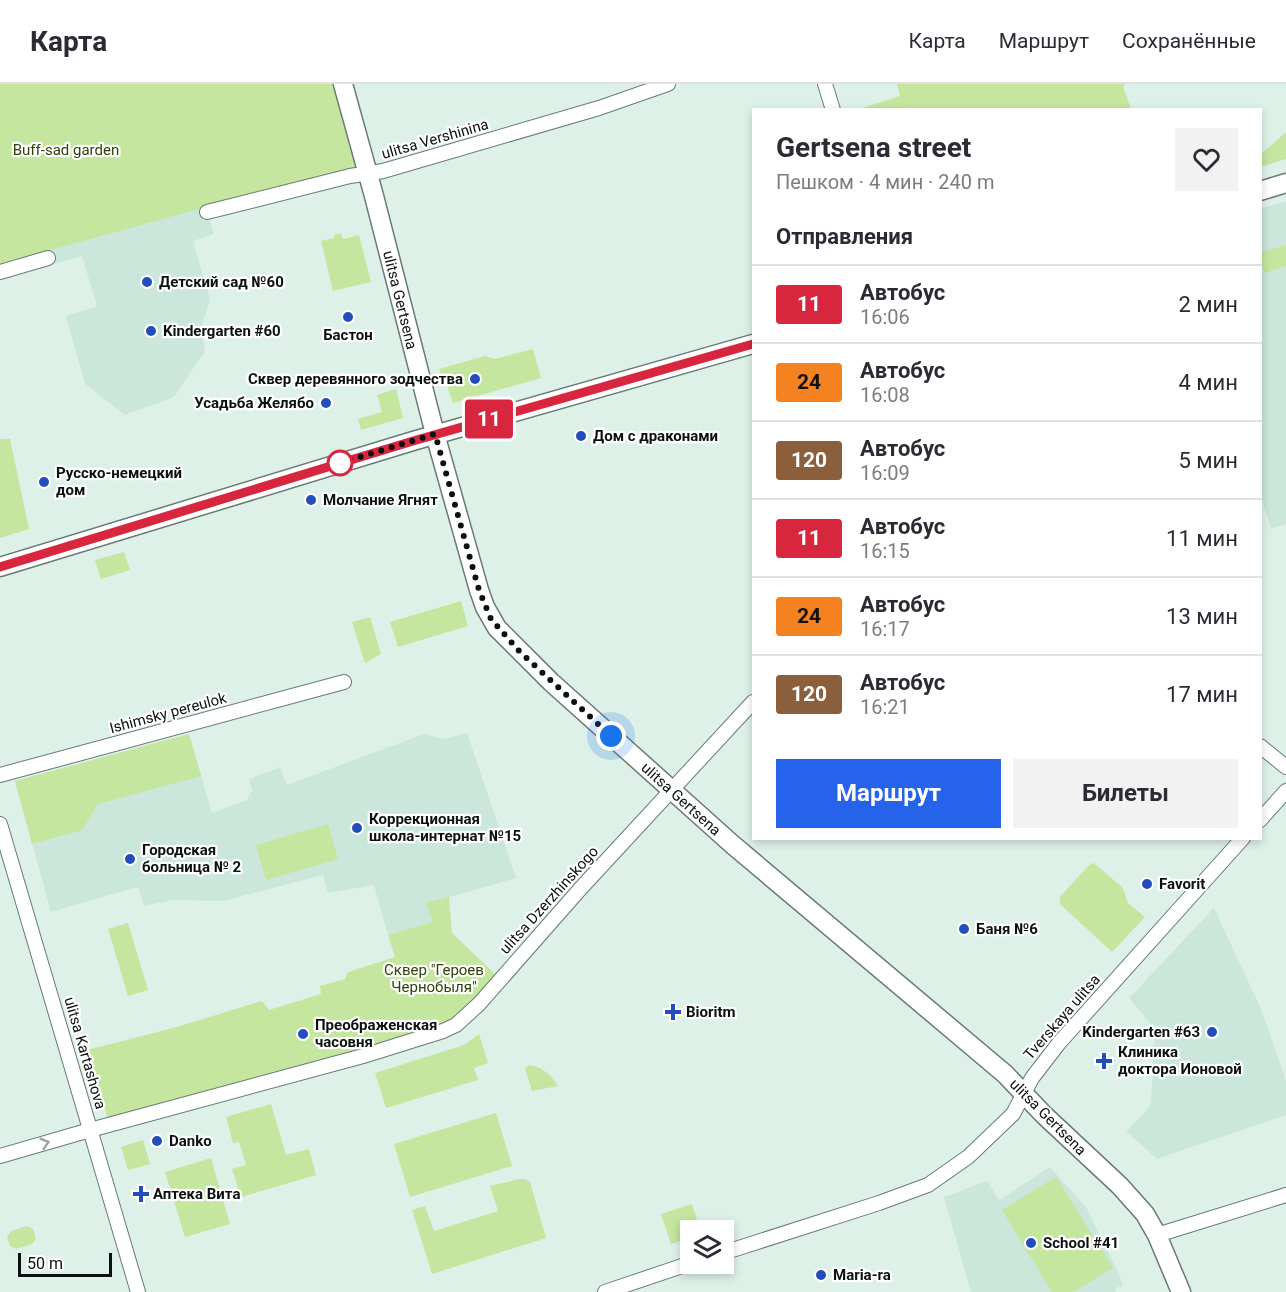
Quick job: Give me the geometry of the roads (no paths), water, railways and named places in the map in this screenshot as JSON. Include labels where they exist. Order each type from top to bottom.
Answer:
[{"type":"street","name":"ulitsa Gertsena","points":[[342,84],[368,174],[435,434],[479,590],[491,619],[506,638],[551,682],[671,790],[1005,1074],[1044,1115],[1120,1186],[1145,1214],[1156,1234],[1180,1292]]},
{"type":"street","name":"ulitsa Vershinina","points":[[207,212],[350,176],[383,171],[599,108],[668,84]]},
{"type":"street","points":[[825,84],[832,108]]},
{"type":"street","points":[[1262,190],[1286,183]]},
{"type":"street","points":[[0,272],[48,258]]},
{"type":"street","points":[[0,567],[435,434],[752,344]]},
{"type":"street","name":"Ishimsky pereulok","points":[[0,775],[344,682]]},
{"type":"street","name":"ulitsa Dzerzhinskogo","points":[[0,1156],[363,1056],[456,1025],[479,1004],[752,703]]},
{"type":"street","points":[[1262,748],[1286,767]]},
{"type":"street","points":[[1262,818],[1286,791]]},
{"type":"street","name":"ulitsa Kartashova","points":[[0,824],[138,1292]]},
{"type":"street","name":"Tverskaya ulitsa","points":[[734,1250],[871,1206],[928,1185],[968,1157],[1013,1114],[1023,1092],[1059,1043],[1241,840]]},
{"type":"street","points":[[1156,1234],[1286,1196]]},
{"type":"street","points":[[605,1292],[680,1267]]},
{"type":"place","name":"Детский сад №60","points":[[147,282]]},
{"type":"place","name":"Бастон","points":[[348,317]]},
{"type":"place","name":"Kindergarten #60","points":[[151,331]]},
{"type":"place","name":"Сквер деревянного зодчества","points":[[475,379]]},
{"type":"place","name":"Усадьба Желябо","points":[[326,403]]},
{"type":"place","name":"Дом с драконами","points":[[581,436]]},
{"type":"place","name":"Русско-немецкий дом","points":[[44,482]]},
{"type":"place","name":"Молчание Ягнят","points":[[311,500]]},
{"type":"place","name":"Коррекционная школа-интернат №15","points":[[357,828]]},
{"type":"place","name":"Городская больница № 2","points":[[130,859]]},
{"type":"place","name":"Favorit","points":[[1147,884]]},
{"type":"place","name":"Баня №6","points":[[964,929]]},
{"type":"place","name":"Bioritm","points":[[673,1012]]},
{"type":"place","name":"Kindergarten #63","points":[[1212,1032]]},
{"type":"place","name":"Преображенская часовня","points":[[303,1034]]},
{"type":"place","name":"Клиника доктора Ионовой","points":[[1104,1061]]},
{"type":"place","name":"Danko","points":[[157,1141]]},
{"type":"place","name":"Аптека Вита","points":[[141,1194]]},
{"type":"place","name":"School #41","points":[[1031,1243]]},
{"type":"place","name":"Maria-ra","points":[[821,1275]]},
{"type":"park label","name":"Buff-sad garden","points":[[66,150]]},
{"type":"park label","name":"Сквер \"Героев Чернобыля\"","points":[[434,978]]}]
